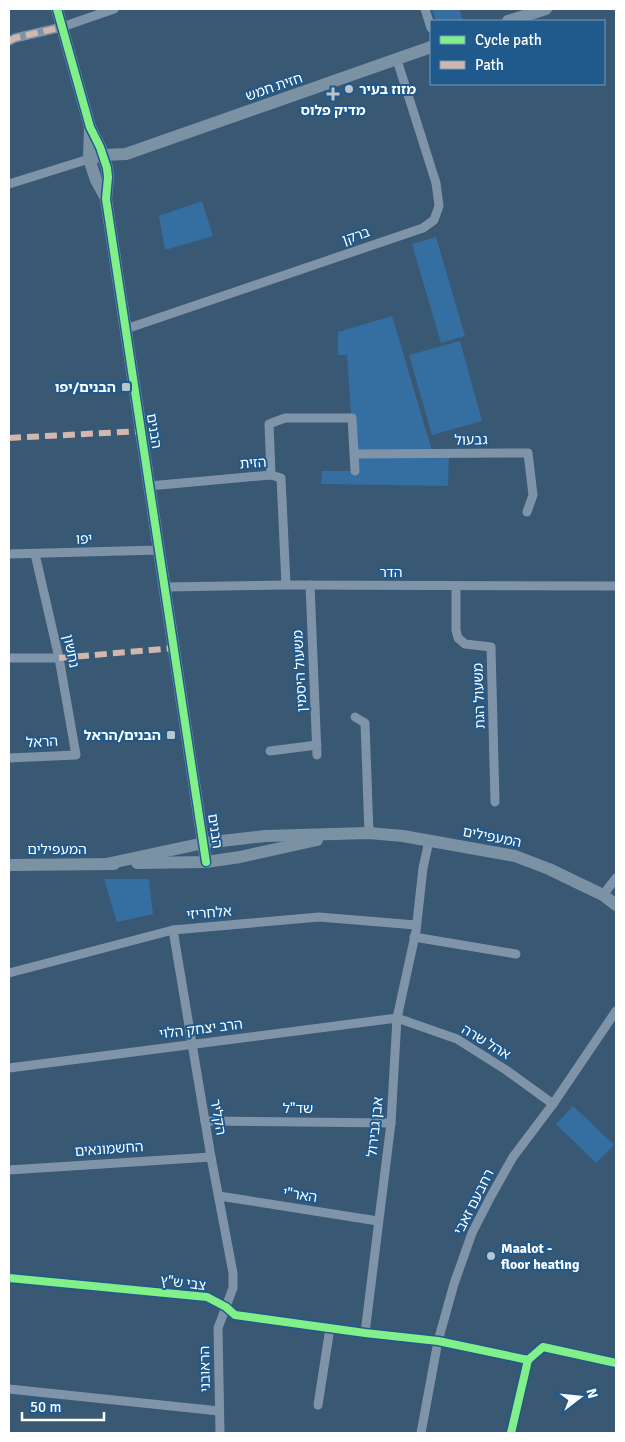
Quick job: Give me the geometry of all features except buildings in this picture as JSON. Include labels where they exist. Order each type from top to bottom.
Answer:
[{"type":"street","name":"הבנים","points":[[57,9],[90,127],[107,168],[106,199],[206,862]]},
{"type":"street","points":[[9,41],[62,27],[114,9]]},
{"type":"street","points":[[425,9],[430,25]]},
{"type":"street","points":[[511,20],[546,9]]},
{"type":"street","name":"חזית חמש","points":[[9,184],[103,155],[126,154],[430,47]]},
{"type":"street","name":"ברקן","points":[[126,329],[423,228],[434,220],[439,206],[436,183],[397,60]]},
{"type":"street","name":"הבנים","points":[[90,127],[89,159],[93,173],[106,199]]},
{"type":"street","name":"חזית חמש","points":[[93,173],[107,168],[126,154]]},
{"type":"street","points":[[271,475],[269,424],[285,418],[352,418],[355,471]]},
{"type":"street","name":"גבעול","points":[[355,454],[528,453],[533,495],[527,512]]},
{"type":"street","name":"הזית","points":[[149,486],[271,475],[281,478],[286,585]]},
{"type":"street","name":"יפו","points":[[9,554],[160,550]]},
{"type":"street","name":"נחשון","points":[[35,554],[59,658],[76,755]]},
{"type":"street","name":"הדר","points":[[166,588],[286,585],[616,586]]},
{"type":"street","name":"משעול היסמין","points":[[310,585],[317,755]]},
{"type":"street","name":"משעול הגת","points":[[456,586],[456,630],[458,638],[465,644],[491,647],[495,802]]},
{"type":"street","points":[[9,658],[59,658]]},
{"type":"street","points":[[355,717],[365,723],[370,833]]},
{"type":"street","points":[[270,751],[317,745]]},
{"type":"street","name":"הראל","points":[[9,758],[76,755]]},
{"type":"street","name":"המעפילים","points":[[9,864],[206,862],[240,857],[352,833]]},
{"type":"street","name":"המעפילים","points":[[106,864],[204,843],[265,836],[370,833],[403,836],[515,856],[603,895],[616,905]]},
{"type":"street","name":"אבן גבירול","points":[[365,1333],[390,1123],[397,1018],[414,937],[423,868],[429,841]]},
{"type":"street","points":[[603,895],[616,878]]},
{"type":"street","name":"אלחריזי","points":[[9,973],[173,930],[319,917],[416,924]]},
{"type":"street","name":"הקליר","points":[[173,930],[211,1157],[233,1274],[233,1288],[226,1307]]},
{"type":"street","points":[[414,937],[516,954]]},
{"type":"street","name":"רחבעם זאבי","points":[[421,1433],[438,1341],[454,1284],[472,1233],[513,1157],[553,1104],[616,1011]]},
{"type":"street","name":"הרב יצחק הלוי","points":[[9,1068],[397,1018]]},
{"type":"street","name":"אהל שרה","points":[[397,1018],[457,1038],[553,1104]]},
{"type":"street","name":"שד\"ל","points":[[205,1121],[390,1123]]},
{"type":"street","name":"החשמונאים","points":[[9,1170],[211,1157]]},
{"type":"street","name":"האר\"י","points":[[218,1196],[378,1221]]},
{"type":"street","name":"צבי ש\"ץ","points":[[9,1278],[207,1297],[226,1307],[235,1315],[438,1341],[528,1360],[511,1433]]},
{"type":"street","name":"הראובני","points":[[220,1433],[218,1328],[226,1307]]},
{"type":"street","points":[[318,1405],[330,1328]]},
{"type":"street","points":[[9,1389],[219,1411]]},
{"type":"shaded area","points":[[432,9],[459,9],[463,20],[436,20]]},
{"type":"shaded area","points":[[202,201],[213,236],[165,250],[159,216]]},
{"type":"shaded area","points":[[436,237],[465,336],[441,343],[412,244]]},
{"type":"shaded area","points":[[392,316],[433,454],[449,454],[448,486],[321,484],[322,471],[355,471],[347,355],[338,355],[338,332]]},
{"type":"shaded area","points":[[460,341],[482,421],[432,435],[409,355]]},
{"type":"shaded area","points":[[104,879],[149,879],[153,914],[117,922]]},
{"type":"shaded area","points":[[573,1106],[614,1145],[596,1163],[556,1124]]},
{"type":"marked path","points":[[9,41],[62,27]]},
{"type":"marked path","points":[[9,438],[142,431]]},
{"type":"marked path","points":[[59,658],[175,648]]},
{"type":"cycle path","points":[[57,9],[90,127],[100,147],[107,168],[106,199],[206,862]]},
{"type":"cycle path","points":[[9,1278],[207,1297],[226,1307],[235,1315],[438,1341],[528,1360],[511,1433]]},
{"type":"cycle path","points":[[528,1360],[543,1347],[616,1363]]},
{"type":"place","name":"מזוז בעיר","points":[[349,89]]},
{"type":"place","name":"מדיק פלוס","points":[[333,94]]},
{"type":"place","name":"הבנים/יפו","points":[[126,387]]},
{"type":"place","name":"הבנים/הראל","points":[[171,735]]},
{"type":"place","name":"Maalot - floor heating","points":[[491,1256]]}]
